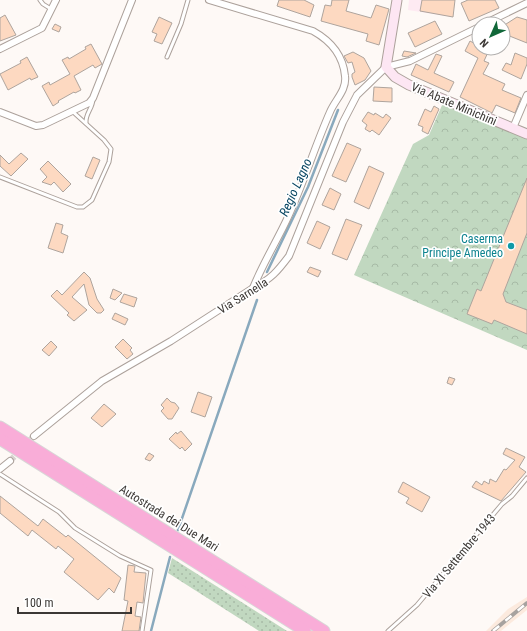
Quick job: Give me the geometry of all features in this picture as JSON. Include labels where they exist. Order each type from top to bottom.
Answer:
[{"type":"highway","name":"Autostrada dei Due Mari","points":[[0,427],[324,631]]},
{"type":"highway","name":"Autostrada dei Due Mari","points":[[0,439],[305,631]]},
{"type":"street","points":[[0,49],[42,28],[56,0]]},
{"type":"street","points":[[0,112],[36,126],[43,125],[89,103],[93,98],[132,0]]},
{"type":"street","points":[[209,0],[313,31],[324,37],[334,47],[338,54],[346,77],[343,90],[330,112],[291,210],[253,288]]},
{"type":"street","points":[[397,0],[386,68],[410,61],[471,30]]},
{"type":"street","points":[[500,16],[527,3]]},
{"type":"street","name":"Via Sarnella","points":[[34,436],[102,381],[171,341],[253,288],[268,281],[276,274],[289,256],[349,108],[357,96],[386,68]]},
{"type":"street","name":"Via Abate Minichini","points":[[386,68],[395,77],[410,85],[527,134]]},
{"type":"street","points":[[513,128],[527,95]]},
{"type":"street","points":[[337,102],[349,108]]},
{"type":"street","points":[[0,469],[10,461]]},
{"type":"lane","points":[[40,0],[42,4],[52,9]]},
{"type":"lane","points":[[167,57],[181,24],[188,0]]},
{"type":"lane","points":[[86,123],[85,119],[93,104],[93,98]]},
{"type":"lane","points":[[0,176],[77,207],[88,204],[92,200],[111,154],[111,149],[104,140],[72,111]]},
{"type":"lane","points":[[0,474],[59,512],[75,528],[120,556],[151,570],[142,631]]},
{"type":"lane","name":"Via XI Settembre 1943","points":[[388,631],[417,605],[502,504],[512,496],[527,478]]},
{"type":"shaded area","points":[[409,0],[455,0],[452,17],[408,10]]},
{"type":"shaded area","points":[[527,597],[527,610],[501,631],[486,631],[508,609]]},
{"type":"green space","points":[[443,103],[527,137],[527,350],[354,275],[413,144],[429,135]]},
{"type":"green space","points":[[172,558],[287,631],[259,631],[168,573]]},
{"type":"building","points":[[279,0],[304,0],[314,5],[310,17],[277,6]]},
{"type":"building","points":[[332,0],[349,0],[346,11],[371,18],[376,5],[389,9],[379,45],[366,41],[368,34],[321,21],[325,5],[331,6]]},
{"type":"building","points":[[422,0],[455,0],[453,17],[420,11]]},
{"type":"building","points":[[468,0],[495,0],[499,8],[481,16],[471,16],[471,20],[469,21],[461,3]]},
{"type":"building","points":[[5,15],[16,35],[0,41],[0,18]]},
{"type":"building","points":[[159,17],[172,23],[162,44],[154,41],[157,34],[152,32]]},
{"type":"building","points":[[517,17],[527,20],[527,43],[511,37],[511,21]]},
{"type":"building","points":[[435,21],[442,34],[415,47],[408,33]]},
{"type":"building","points":[[55,24],[61,27],[59,32],[52,29]]},
{"type":"building","points":[[470,41],[471,42],[471,54],[465,51]]},
{"type":"building","points":[[91,44],[102,64],[95,68],[93,65],[74,76],[81,90],[75,93],[74,92],[58,101],[59,102],[53,106],[42,86],[49,82],[50,85],[70,74],[62,60],[68,57],[69,59],[86,49],[85,47]]},
{"type":"building","points":[[404,51],[416,53],[407,57],[402,56]]},
{"type":"building","points":[[353,52],[364,58],[371,71],[365,80],[355,85],[352,77],[352,74],[355,72],[352,62],[348,63],[344,56]]},
{"type":"building","points":[[515,53],[527,58],[527,64],[521,79],[502,70],[506,63],[511,65]]},
{"type":"building","points":[[436,54],[442,56],[434,73],[454,82],[449,92],[411,75],[416,64],[428,70]]},
{"type":"building","points":[[474,56],[486,56],[484,61],[489,63],[483,74],[505,84],[502,90],[521,98],[515,113],[496,105],[492,113],[460,97],[478,58]]},
{"type":"building","points":[[27,57],[38,77],[31,80],[30,78],[8,90],[0,74],[21,63],[20,61]]},
{"type":"building","points":[[374,87],[392,88],[392,102],[373,101]]},
{"type":"building","points":[[434,106],[439,109],[428,134],[422,131],[423,127],[418,125],[425,109],[431,112]]},
{"type":"building","points":[[368,112],[374,115],[375,113],[383,118],[386,114],[391,118],[379,135],[372,130],[370,132],[365,129],[367,125],[362,121]]},
{"type":"building","points":[[347,143],[361,149],[346,182],[332,176]]},
{"type":"building","points":[[21,153],[28,159],[11,176],[0,166],[0,155],[9,164]]},
{"type":"building","points":[[93,157],[100,160],[92,179],[85,176]]},
{"type":"building","points":[[48,161],[71,184],[63,192],[54,182],[51,185],[42,182],[47,177],[40,169]]},
{"type":"building","points":[[369,166],[384,173],[369,209],[354,202]]},
{"type":"building","name":"Caserma Principe Amedeo","points":[[527,178],[527,233],[503,294],[506,302],[527,310],[527,334],[494,320],[492,324],[467,314],[477,289],[481,291]]},
{"type":"building","points":[[330,188],[341,194],[334,210],[322,205]]},
{"type":"building","points":[[346,219],[362,225],[347,260],[332,254]]},
{"type":"building","points":[[317,221],[330,227],[320,249],[307,243]]},
{"type":"building","points":[[56,223],[63,225],[61,233],[68,236],[63,253],[48,248]]},
{"type":"building","points":[[310,267],[321,271],[318,277],[307,272]]},
{"type":"building","points":[[84,272],[90,278],[97,299],[104,310],[101,313],[97,313],[89,305],[84,284],[72,297],[87,310],[74,321],[67,315],[69,313],[51,296],[57,290],[62,295]]},
{"type":"building","points":[[113,289],[122,293],[115,300],[110,298]]},
{"type":"building","points":[[124,294],[137,298],[134,307],[120,302]]},
{"type":"building","points":[[115,313],[128,319],[125,325],[112,319]]},
{"type":"building","points":[[123,339],[132,348],[130,350],[133,354],[127,359],[115,347]]},
{"type":"building","points":[[51,341],[57,347],[49,356],[42,350]]},
{"type":"building","points":[[449,377],[455,379],[452,385],[447,383]]},
{"type":"building","points":[[198,392],[212,397],[205,417],[191,412]]},
{"type":"building","points":[[167,398],[171,402],[175,403],[179,408],[172,419],[168,419],[161,411],[164,408],[161,405]]},
{"type":"building","points":[[104,404],[116,414],[102,427],[91,418]]},
{"type":"building","points":[[181,431],[192,444],[185,451],[182,447],[180,449],[169,439],[176,432],[177,434]]},
{"type":"building","points":[[506,448],[525,457],[519,467],[526,472],[501,501],[472,487],[476,481],[482,485],[484,481],[489,484],[490,479],[496,482],[504,469],[506,470],[515,460],[503,454]]},
{"type":"building","points":[[149,453],[154,456],[150,461],[145,459]]},
{"type":"building","points":[[403,482],[430,497],[422,512],[406,503],[409,498],[398,492]]},
{"type":"building","points":[[0,496],[38,526],[43,519],[66,537],[68,535],[121,578],[114,593],[109,588],[98,600],[64,572],[74,559],[58,546],[56,549],[32,530],[28,536],[0,513]]},
{"type":"building","points":[[128,565],[135,566],[134,572],[146,573],[143,603],[137,602],[135,616],[141,617],[139,631],[122,631],[128,601],[124,600]]},
{"type":"waterway","name":"Regio Lagno","points":[[267,272],[308,187],[338,110]]},
{"type":"waterway","points":[[178,530],[257,300]]},
{"type":"waterway","name":"Regio Lagno","points":[[151,631],[170,557]]},
{"type":"tunnel","points":[[10,461],[34,436]]},
{"type":"railway","points":[[493,631],[527,603]]},
{"type":"place","name":"Caserma Principe Amedeo","points":[[511,246]]}]
